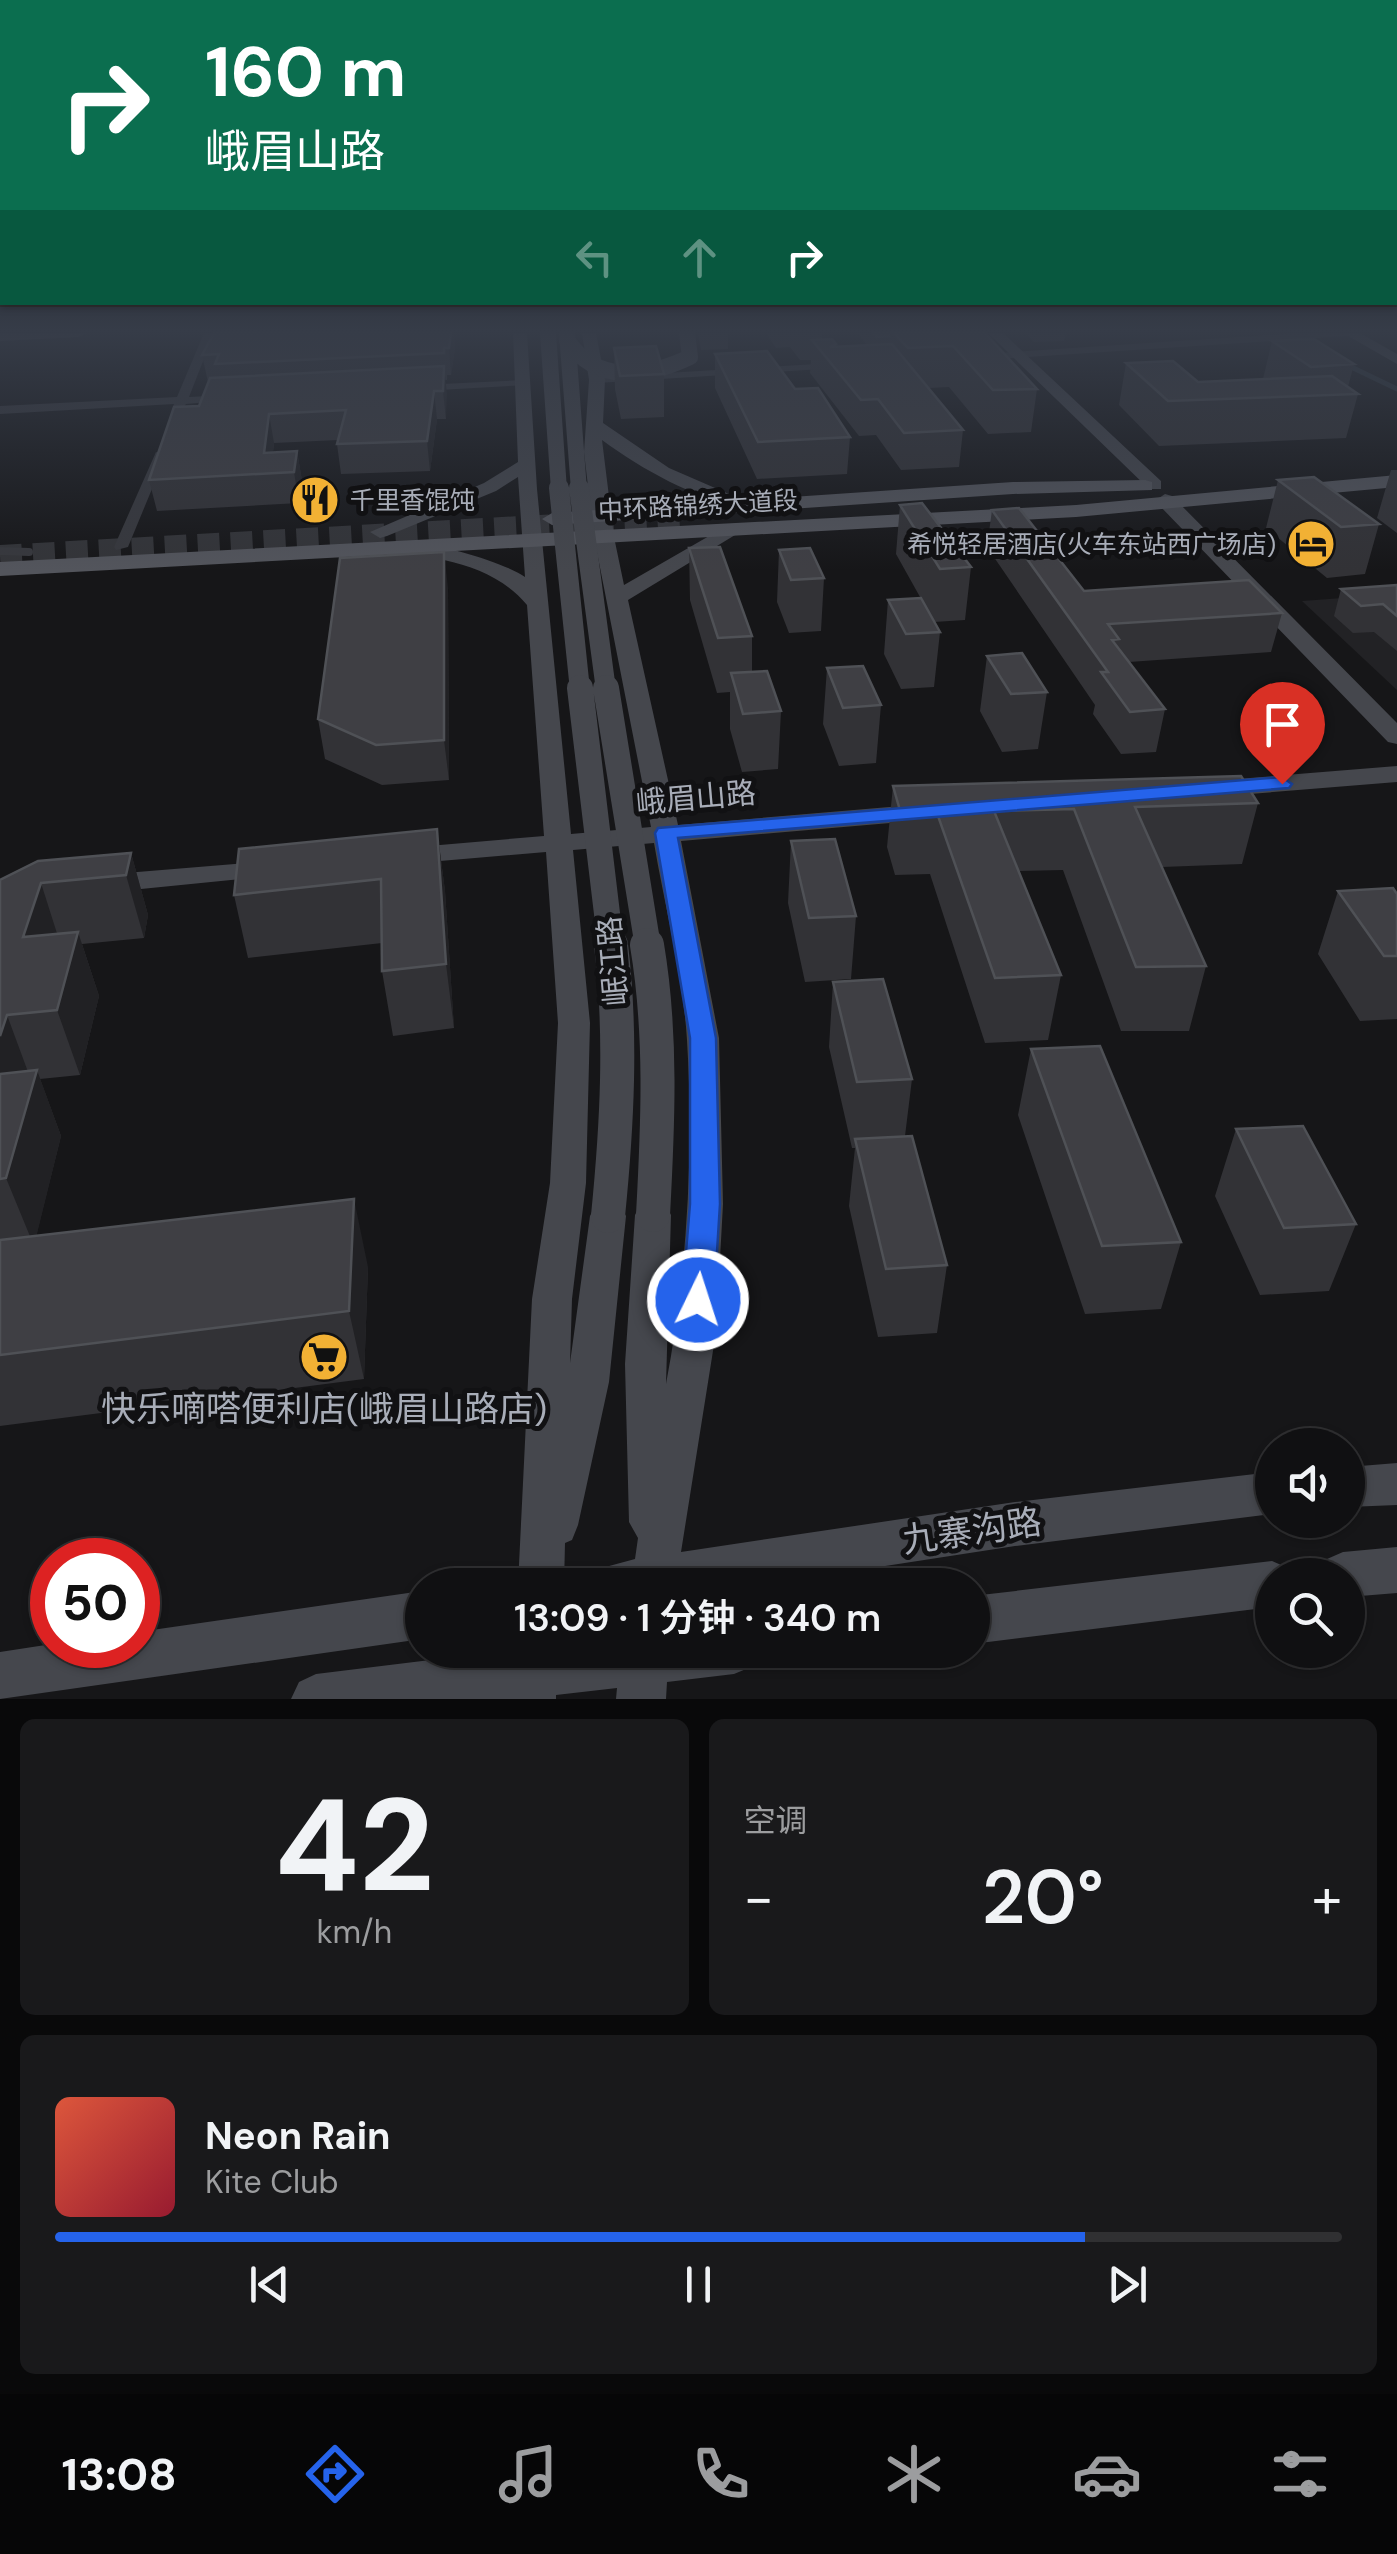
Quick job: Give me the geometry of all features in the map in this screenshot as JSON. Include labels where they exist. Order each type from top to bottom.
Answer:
[{"type":"main road","name":"岷江路","points":[[524,412],[574,1023],[568,1183],[552,1299],[543,1568]]},
{"type":"main road","name":"岷江路","points":[[546,1568],[588,1382],[616,1132],[618,996],[562,548],[566,412]]},
{"type":"main road","name":"岷江路","points":[[573,412],[596,629],[654,985],[659,1097],[644,1364],[640,1568]]},
{"type":"main road","points":[[594,412],[603,526],[703,1038],[705,1204],[696,1332],[643,1568]]},
{"type":"main road","points":[[1080,412],[1397,711]]},
{"type":"main road","points":[[593,423],[618,446],[716,495],[743,504]]},
{"type":"main road","points":[[382,539],[490,487],[526,465]]},
{"type":"main road","name":"中环路锦绣大道段","points":[[603,526],[730,532],[1076,512],[1167,494],[1397,466]]},
{"type":"main road","name":"中环路锦绣大道段","points":[[0,569],[603,526],[743,504],[1012,488],[1167,494],[1397,481]]},
{"type":"main road","points":[[687,521],[1167,494],[1397,737]]},
{"type":"main road","points":[[616,598],[730,532]]},
{"type":"main road","points":[[382,539],[451,555],[515,578],[541,607]]},
{"type":"main road","name":"中环路锦绣大道段","points":[[0,552],[382,539]]},
{"type":"main road","points":[[1180,792],[1397,774]]},
{"type":"main road","name":"峨眉山路","points":[[387,858],[942,811]]},
{"type":"main road","points":[[78,886],[290,867]]},
{"type":"main road","points":[[1365,1486],[1397,1484]]},
{"type":"main road","name":"九寨沟路","points":[[735,1568],[1014,1524],[1255,1495]]},
{"type":"main road","points":[[1365,1573],[1397,1570]]},
{"type":"main road","points":[[990,1618],[1255,1586]]},
{"type":"main road","points":[[0,1676],[405,1617]]},
{"type":"main road","points":[[316,1699],[533,1675],[644,1670]]},
{"type":"street","points":[[170,432],[178,412]]},
{"type":"street","points":[[121,547],[162,448]]},
{"type":"shaded area","points":[[1397,594],[1397,690],[1302,601]]},
{"type":"building","points":[[172,412],[302,412],[269,414],[264,453],[297,451],[294,472],[149,480]]},
{"type":"building","points":[[345,412],[431,412],[427,441],[337,444]]},
{"type":"building","points":[[743,412],[834,412],[850,437],[758,442]]},
{"type":"building","points":[[888,412],[948,412],[963,430],[904,433]]},
{"type":"building","points":[[1314,477],[1379,524],[1341,527],[1278,480]]},
{"type":"building","points":[[922,503],[971,567],[940,569],[900,505]]},
{"type":"building","points":[[1019,508],[1084,591],[1249,580],[1282,613],[1108,624],[1119,639],[1112,640],[1165,709],[1130,712],[1101,672],[1108,672],[992,510]]},
{"type":"building","points":[[720,547],[752,636],[718,638],[689,548]]},
{"type":"building","points":[[810,548],[824,578],[791,580],[779,550]]},
{"type":"building","points":[[444,552],[444,740],[376,745],[318,719],[340,558]]},
{"type":"building","points":[[1397,585],[1397,616],[1383,604],[1361,606],[1341,589]]},
{"type":"building","points":[[921,598],[940,632],[906,634],[888,600]]},
{"type":"building","points":[[1022,653],[1047,692],[1011,694],[987,656]]},
{"type":"building","points":[[863,666],[881,705],[843,708],[827,668]]},
{"type":"building","points":[[767,671],[781,711],[743,714],[731,673]]},
{"type":"building","points":[[1241,776],[1258,803],[1135,807],[1206,966],[1136,967],[1074,809],[994,811],[1061,975],[995,978],[937,813],[901,814],[893,786]]},
{"type":"building","points":[[437,829],[446,964],[382,971],[381,879],[234,895],[239,849]]},
{"type":"building","points":[[835,839],[856,916],[809,918],[791,841]]},
{"type":"building","points":[[131,853],[126,875],[41,883],[23,937],[78,932],[57,1010],[7,1015],[0,1036],[0,880],[38,861]]},
{"type":"building","points":[[1393,888],[1397,894],[1397,956],[1384,956],[1338,891]]},
{"type":"building","points":[[883,979],[912,1079],[857,1082],[833,982]]},
{"type":"building","points":[[1100,1046],[1181,1242],[1102,1246],[1031,1049]]},
{"type":"building","points":[[37,1070],[6,1178],[0,1179],[0,1074]]},
{"type":"building","points":[[1303,1126],[1356,1224],[1284,1228],[1236,1129]]},
{"type":"building","points":[[912,1136],[947,1265],[886,1269],[855,1139]]},
{"type":"building","points":[[354,1199],[349,1311],[0,1355],[0,1240]]},
{"type":"tunnel","points":[[0,556],[592,523]]},
{"type":"tunnel","points":[[592,531],[688,525]]},
{"type":"place","name":"千里香馄饨","points":[[315,500]]},
{"type":"place","name":"希悦轻居酒店(火车东站西广场店)","points":[[1311,544]]},
{"type":"place","name":"快乐嘀嗒便利店(峨眉山路店)","points":[[324,1357]]},
{"type":"route","points":[[698,1300],[705,1204],[703,1038],[666,833],[1282,784]]}]
